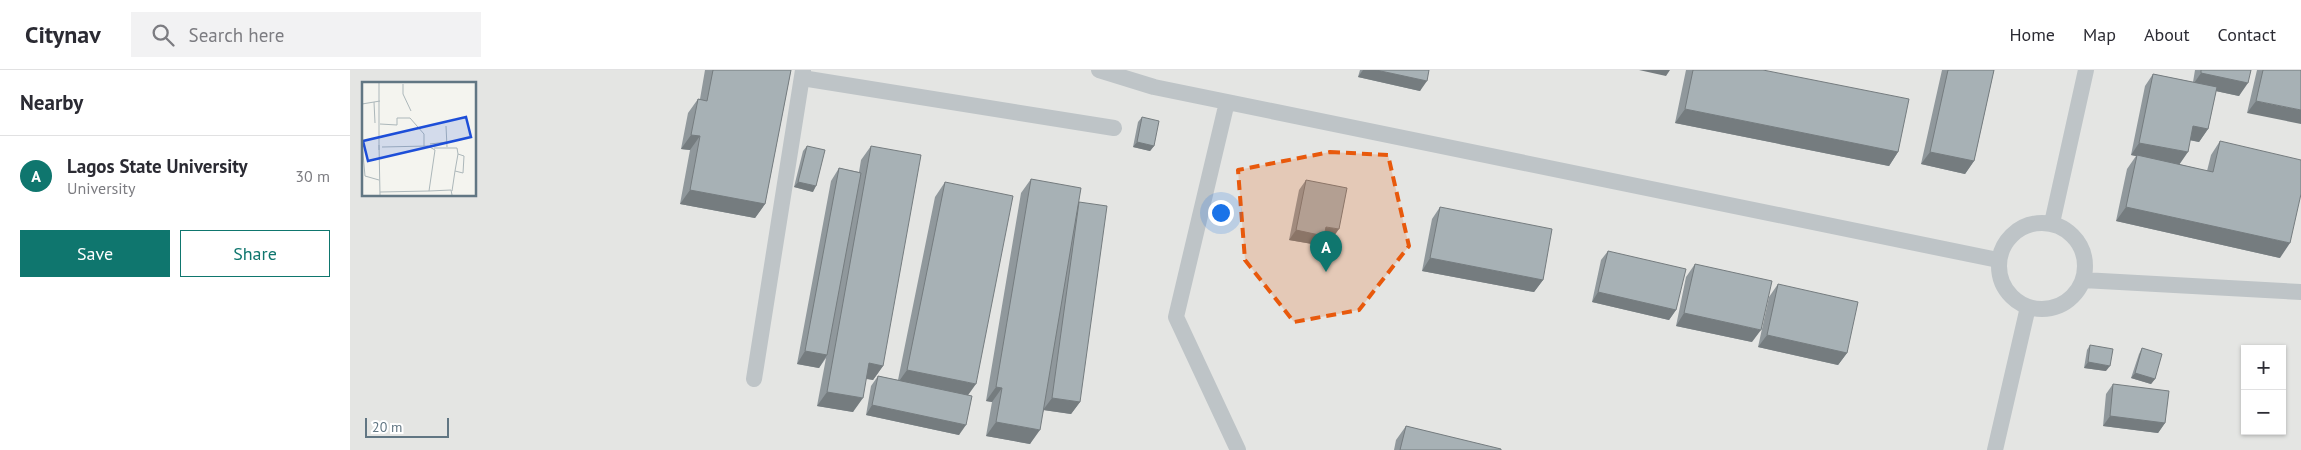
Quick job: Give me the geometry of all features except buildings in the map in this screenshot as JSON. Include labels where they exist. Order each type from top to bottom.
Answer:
[{"type":"lane","points":[[1099,70],[1154,87],[1998,260]]},
{"type":"lane","points":[[2052,224],[2086,70]]},
{"type":"lane","points":[[754,379],[802,74],[1114,128]]},
{"type":"lane","points":[[1228,102],[1176,317],[1238,450]]},
{"type":"lane","points":[[2033,223],[2052,224],[2070,234],[2083,252],[2086,266],[2083,280],[2075,294],[2061,305],[2045,309],[2028,307],[2015,300],[2004,289],[1999,275],[1998,260],[2004,242],[2017,230],[2033,223]]},
{"type":"lane","points":[[2083,280],[2301,292]]},
{"type":"lane","points":[[1995,450],[2028,307]]},
{"type":"highlighted area","points":[[1330,152],[1388,155],[1409,246],[1359,310],[1294,322],[1245,260],[1238,170]]},
{"type":"shaded area","points":[[350,70],[2301,70],[2301,450],[350,450]]},
{"type":"place","name":"Lagos State University","points":[[1326,272]]}]
